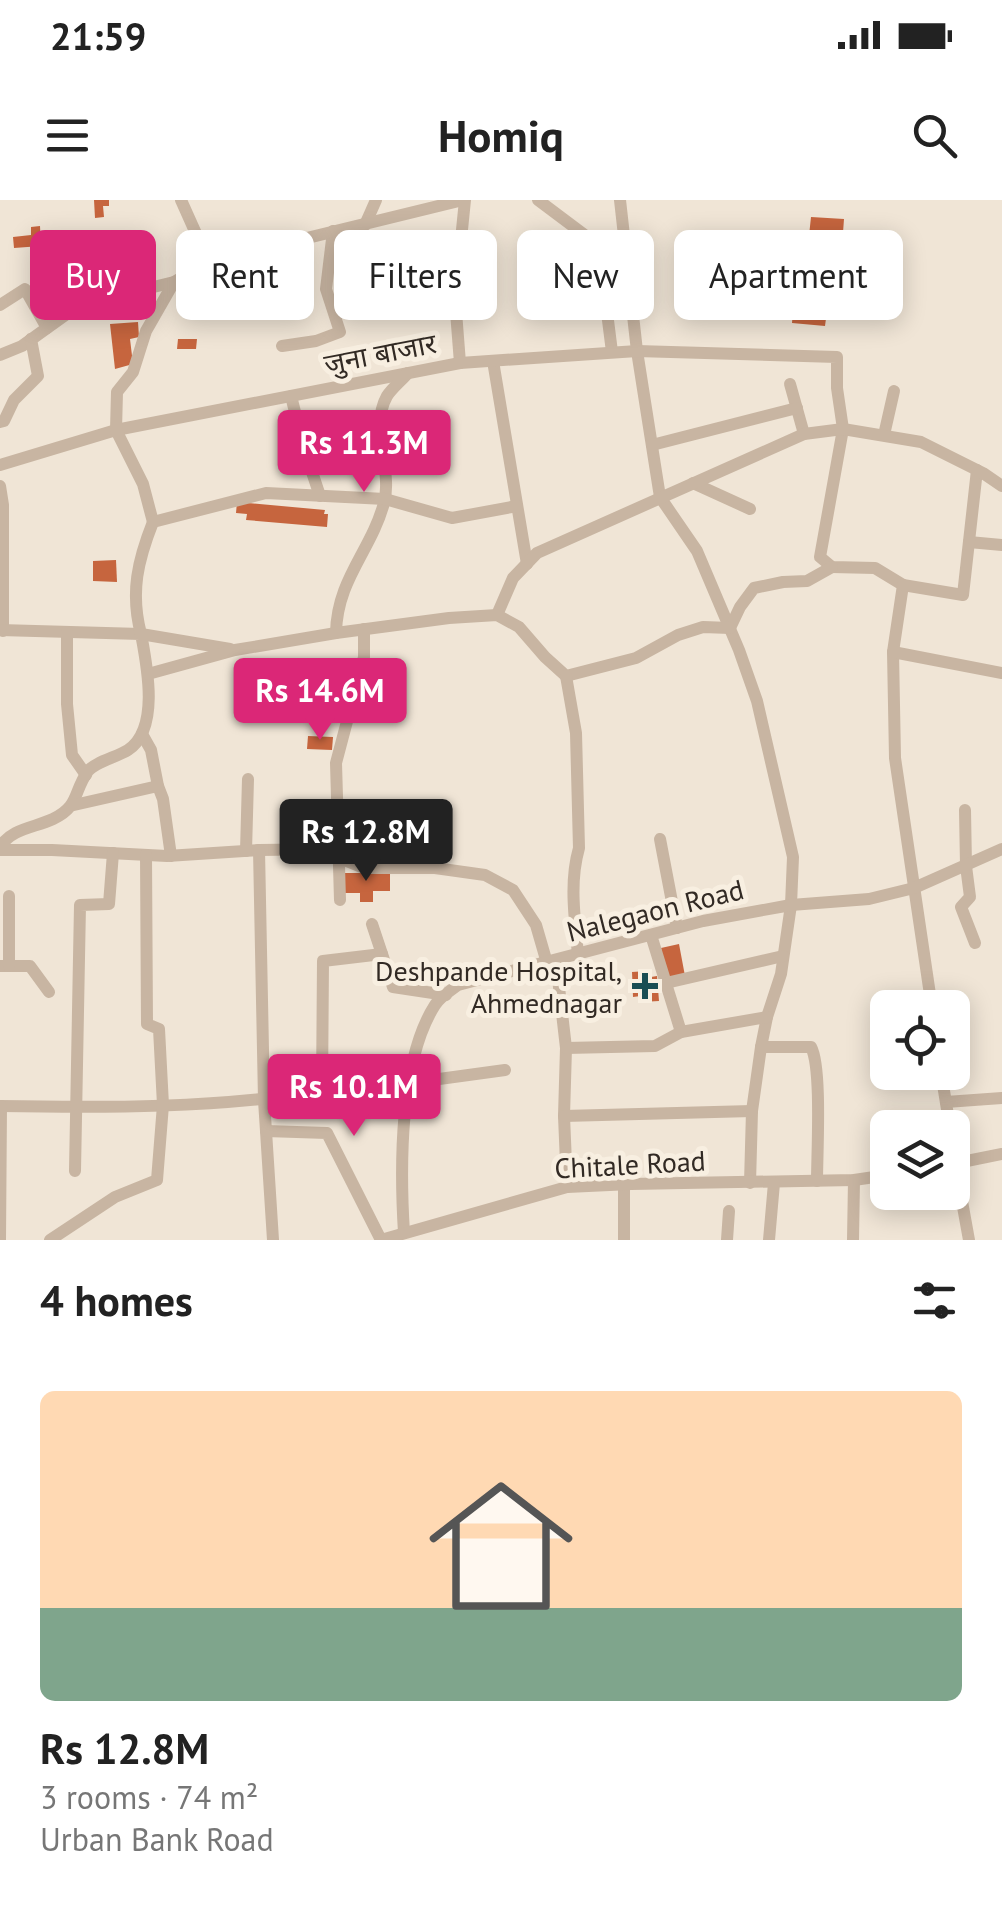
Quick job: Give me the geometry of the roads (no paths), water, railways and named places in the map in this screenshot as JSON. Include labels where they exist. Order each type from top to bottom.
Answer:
[{"type":"street","points":[[180,200],[194,230]]},
{"type":"street","points":[[365,225],[376,200]]},
{"type":"street","points":[[314,237],[464,200],[455,299],[460,363]]},
{"type":"street","points":[[538,200],[586,236],[602,274],[612,352]]},
{"type":"street","points":[[620,200],[637,351],[660,497],[697,551],[730,628],[757,702],[793,857],[784,956],[767,1017],[752,1111],[750,1183]]},
{"type":"street","points":[[282,346],[316,341],[340,332],[326,288],[333,232]]},
{"type":"street","points":[[156,287],[174,282]]},
{"type":"street","points":[[74,806],[91,766],[115,758],[137,744],[146,728],[148,674],[134,594],[142,552],[154,522],[143,484],[116,430],[117,392],[133,372],[146,331],[174,282]]},
{"type":"street","points":[[0,305],[25,288],[47,328]]},
{"type":"street","points":[[0,355],[58,320]]},
{"type":"street","points":[[0,422],[14,400],[38,376],[31,339]]},
{"type":"street","name":"जुना बाजार","points":[[0,465],[116,430],[460,363],[612,352],[837,358],[843,429]]},
{"type":"street","points":[[494,361],[527,564]]},
{"type":"street","points":[[336,633],[336,615],[345,583],[376,526],[385,499],[380,418],[387,396],[408,373]]},
{"type":"street","points":[[790,384],[804,434]]},
{"type":"street","points":[[884,435],[894,392]]},
{"type":"street","points":[[291,396],[320,496]]},
{"type":"street","points":[[652,445],[797,408]]},
{"type":"street","points":[[832,567],[820,557],[843,429]]},
{"type":"street","points":[[497,615],[513,578],[538,553],[804,434],[843,429],[921,442],[1002,486]]},
{"type":"street","points":[[730,628],[754,588],[808,581],[832,567],[875,568],[902,585],[963,595],[977,470]]},
{"type":"street","points":[[694,482],[750,509]]},
{"type":"street","points":[[0,486],[4,505],[2,630],[140,634],[235,650]]},
{"type":"street","points":[[154,522],[266,493],[385,499],[452,518],[517,506]]},
{"type":"street","points":[[969,542],[1002,545]]},
{"type":"street","points":[[902,585],[893,652],[895,758],[929,990]]},
{"type":"street","points":[[148,674],[235,650],[449,618],[497,615],[519,627],[566,676],[576,733],[580,848],[573,894],[578,954]]},
{"type":"street","points":[[566,676],[636,658],[678,635],[703,627],[730,628]]},
{"type":"street","points":[[340,900],[336,763],[364,656],[364,629]]},
{"type":"street","points":[[67,632],[72,755],[86,775]]},
{"type":"street","points":[[893,652],[1002,674]]},
{"type":"street","points":[[142,734],[151,750],[163,800],[171,856]]},
{"type":"street","points":[[248,780],[272,1240]]},
{"type":"street","points":[[158,786],[74,806],[20,830],[0,848],[171,856],[338,849]]},
{"type":"street","points":[[965,810],[970,898],[962,908],[975,943]]},
{"type":"street","points":[[660,839],[677,928]]},
{"type":"street","points":[[338,849],[344,860],[364,868],[435,868],[485,874],[513,890],[536,925],[552,962],[566,1048],[568,1187]]},
{"type":"street","name":"Nalegaon Road","points":[[446,995],[458,985],[703,920],[791,904],[868,899],[914,888],[1002,849]]},
{"type":"street","points":[[76,1170],[80,905],[110,904],[113,853]]},
{"type":"street","points":[[50,1240],[116,1197],[157,1180],[163,1105],[158,1029],[147,1024],[146,855]]},
{"type":"street","points":[[10,896],[5,966],[30,966],[49,992]]},
{"type":"street","points":[[372,924],[393,987],[446,995]]},
{"type":"street","points":[[651,935],[681,1032]]},
{"type":"street","points":[[0,1240],[0,1106],[163,1105],[264,1100],[322,1091],[323,962],[382,954]]},
{"type":"street","points":[[666,984],[784,956]]},
{"type":"street","points":[[404,1234],[401,1187],[415,1049],[436,1003],[446,995]]},
{"type":"street","points":[[566,1048],[655,1046],[681,1032],[767,1017]]},
{"type":"street","points":[[761,1047],[802,1046],[811,1047],[814,1052],[817,1181]]},
{"type":"street","points":[[410,1083],[505,1070]]},
{"type":"street","points":[[944,1090],[947,1110]]},
{"type":"street","points":[[946,1102],[1002,1098]]},
{"type":"street","points":[[564,1116],[752,1111]]},
{"type":"street","points":[[266,1132],[327,1133],[381,1240]]},
{"type":"street","points":[[970,1161],[1002,1154]]},
{"type":"street","name":"Chitale Road","points":[[381,1240],[568,1187],[870,1178]]},
{"type":"street","points":[[853,1240],[854,1180]]},
{"type":"street","points":[[769,1240],[774,1182]]},
{"type":"street","points":[[624,1184],[624,1240]]},
{"type":"street","points":[[963,1210],[969,1240]]},
{"type":"street","points":[[727,1240],[729,1211]]},
{"type":"place","name":"Deshpande Hospital, Ahmednagar","points":[[645,986]]}]
